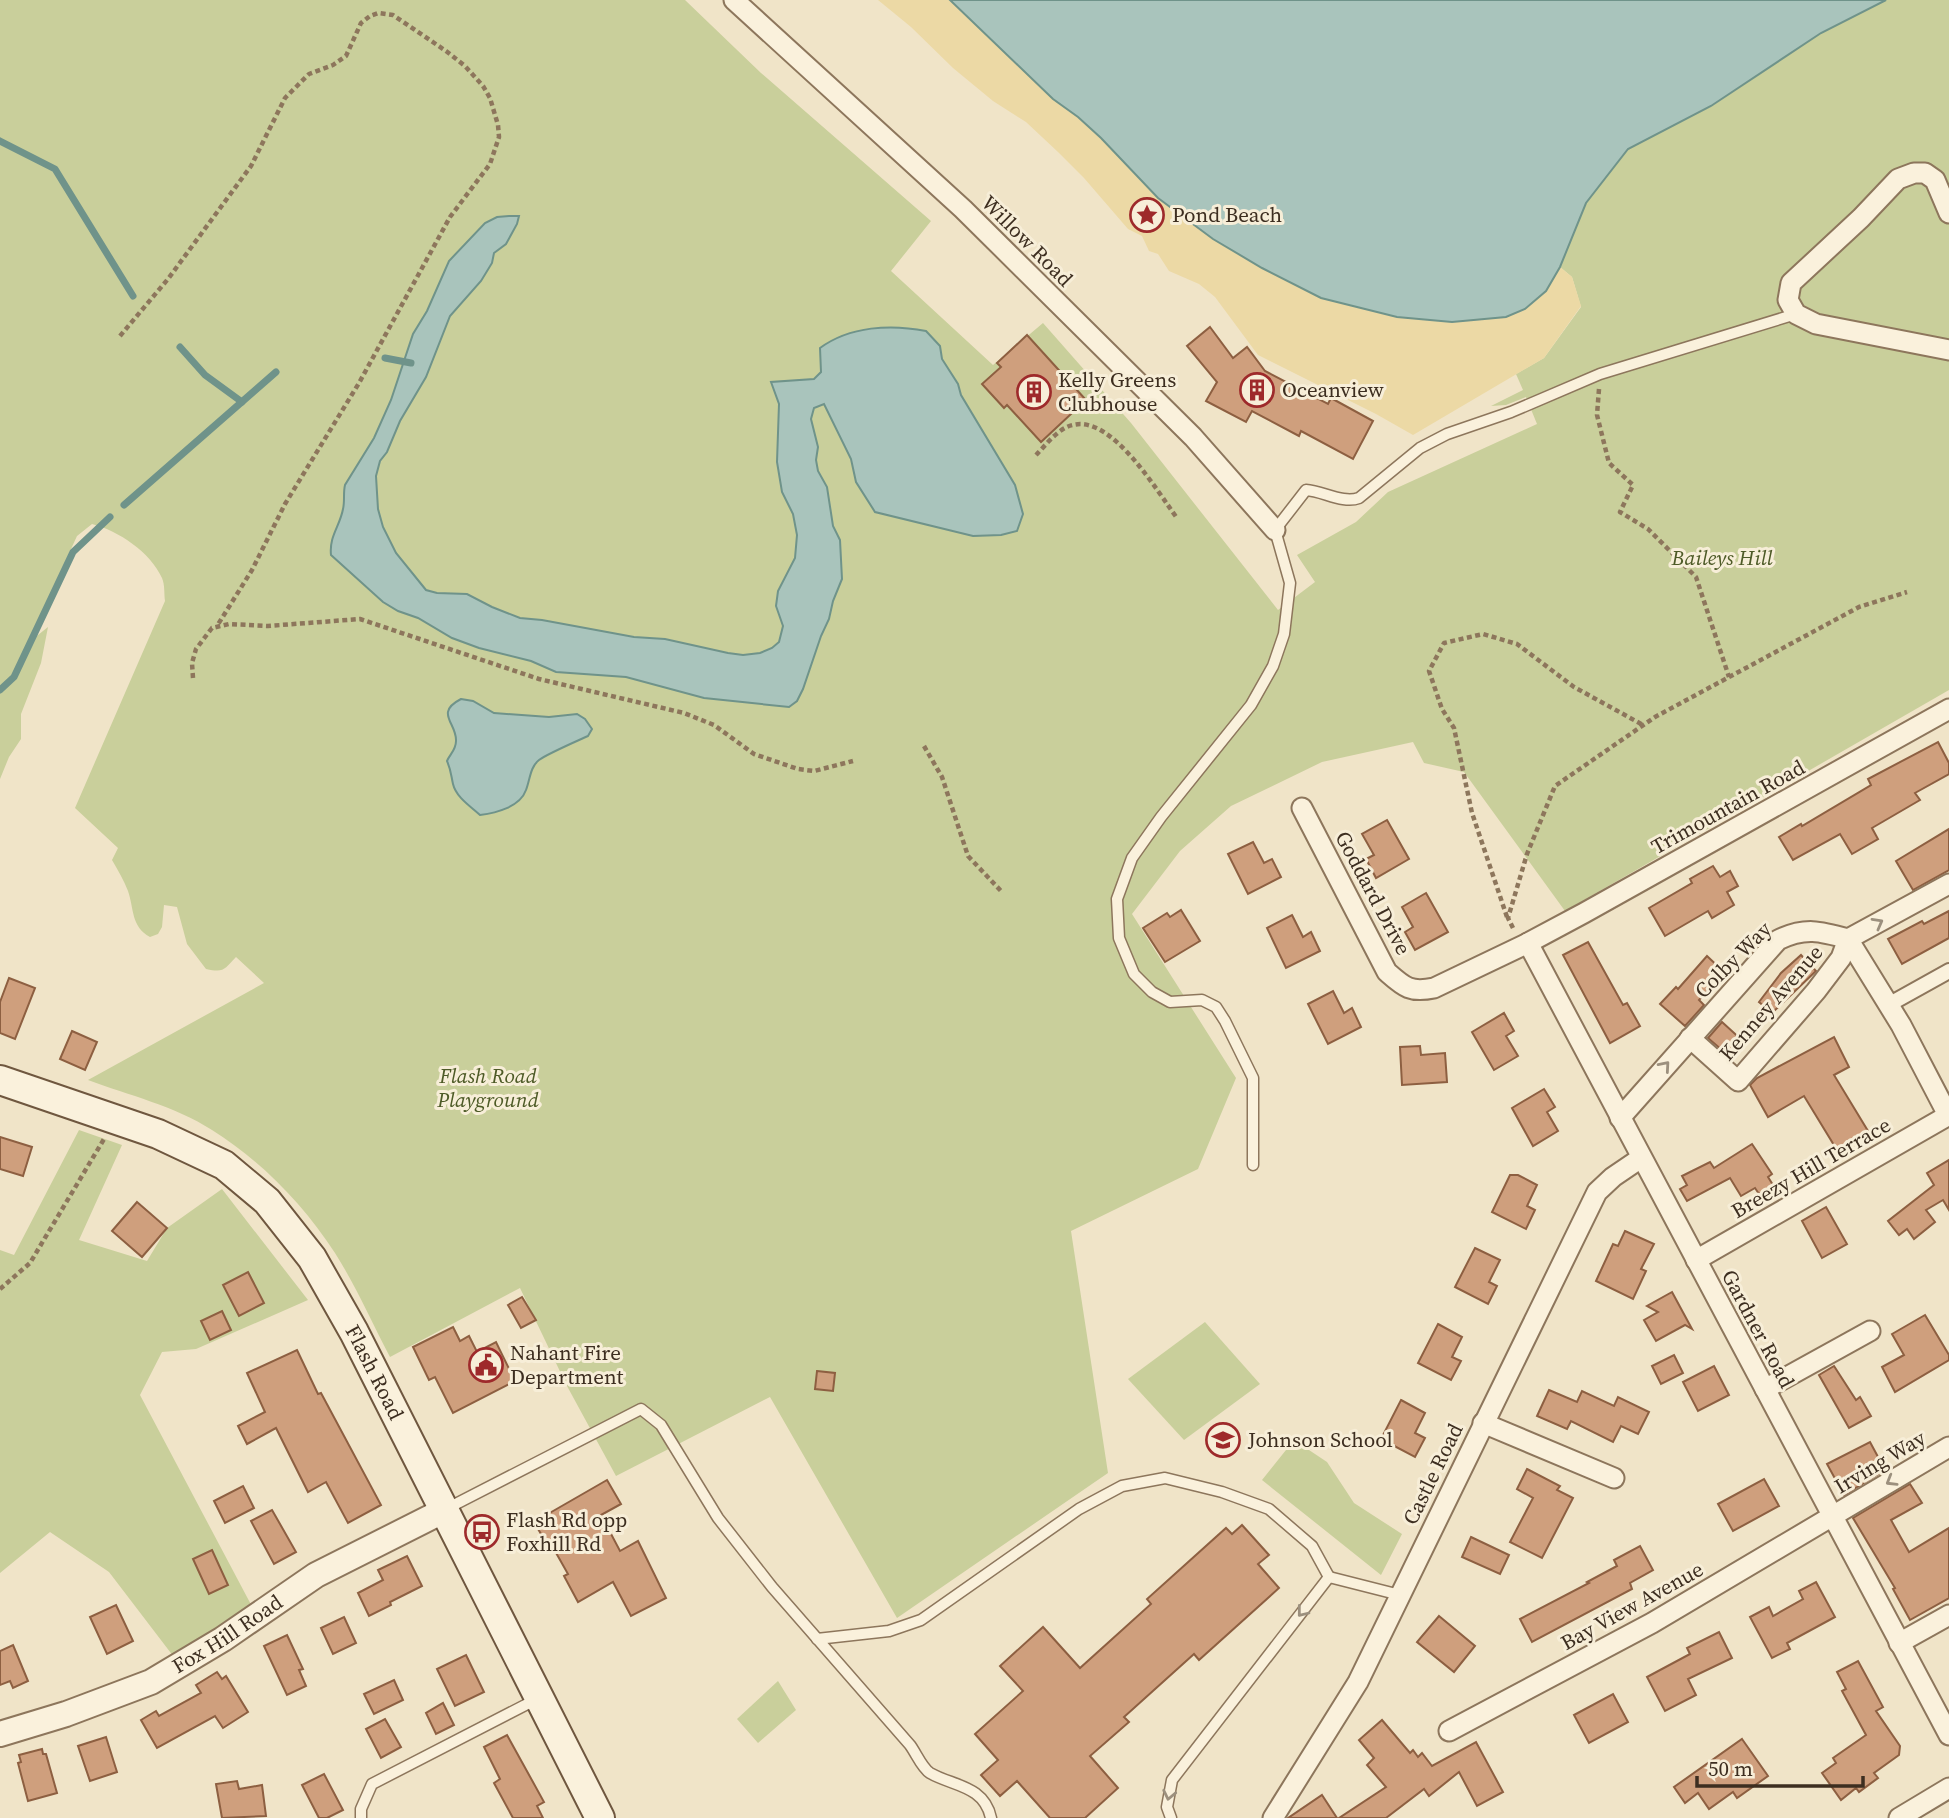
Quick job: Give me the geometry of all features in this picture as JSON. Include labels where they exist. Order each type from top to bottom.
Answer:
[{"type":"main road","name":"Flash Road","points":[[0,1080],[158,1134],[223,1165],[267,1201],[313,1258],[354,1332],[600,1818]]},
{"type":"street","name":"Willow Road","points":[[733,0],[963,209],[1193,438],[1275,530]]},
{"type":"street","points":[[1949,213],[1935,180],[1925,173],[1914,173],[1898,179],[1861,218],[1791,283],[1788,300],[1796,314],[1816,324],[1949,350]]},
{"type":"street","name":"Trimountain Road","points":[[1525,945],[1949,709]]},
{"type":"street","name":"Goddard Drive","points":[[1302,808],[1387,972],[1404,986],[1418,991],[1434,988],[1525,945]]},
{"type":"street","points":[[1948,1115],[1888,1005],[1848,939],[1949,884]]},
{"type":"street","name":"Colby Way","points":[[1620,1118],[1778,940],[1796,932],[1808,931],[1820,931],[1848,939]]},
{"type":"street","name":"Kenney Avenue","points":[[1689,1038],[1738,1081],[1841,958],[1848,939]]},
{"type":"street","name":"Gardner Road","points":[[1525,945],[1834,1515],[1949,1735]]},
{"type":"street","points":[[1888,1005],[1949,971]]},
{"type":"street","name":"Breezy Hill Terrace","points":[[1696,1260],[1948,1115]]},
{"type":"street","name":"Castle Road","points":[[1273,1818],[1358,1682],[1597,1192],[1641,1158]]},
{"type":"street","points":[[1765,1389],[1870,1331]]},
{"type":"street","points":[[1483,1423],[1614,1478]]},
{"type":"street","name":"Irving Way","points":[[1834,1515],[1949,1447]]},
{"type":"street","name":"Fox Hill Road","points":[[0,1734],[66,1714],[151,1682],[223,1639],[316,1575],[443,1511]]},
{"type":"street","name":"Bay View Avenue","points":[[1449,1731],[1652,1623],[1834,1515]]},
{"type":"street","points":[[1899,1643],[1949,1615]]},
{"type":"street","points":[[1899,1818],[1949,1788]]},
{"type":"lane","points":[[1253,1165],[1253,1078],[1225,1021],[1216,1007],[1202,1000],[1170,1002],[1152,992],[1134,974],[1119,938],[1117,899],[1132,858],[1161,817],[1251,705],[1273,666],[1284,634],[1290,583],[1275,530],[1306,490],[1352,501],[1420,448],[1447,434],[1511,412],[1601,374],[1796,314]]},
{"type":"lane","points":[[443,1511],[641,1409],[661,1425],[718,1518],[772,1587],[910,1745],[928,1772],[965,1786],[989,1808],[991,1818]]},
{"type":"lane","points":[[817,1639],[889,1631],[921,1620],[1079,1509],[1122,1486],[1165,1478],[1222,1492],[1269,1509],[1312,1546],[1329,1577],[1400,1595]]},
{"type":"lane","points":[[1171,1818],[1167,1807],[1172,1780],[1329,1577]]},
{"type":"lane","points":[[361,1818],[360,1809],[372,1784],[540,1697]]},
{"type":"path","points":[[120,336],[168,279],[251,166],[285,98],[309,74],[333,65],[346,56],[361,23],[370,16],[378,13],[393,15],[446,51],[483,86],[490,97],[498,125],[499,137],[490,164],[450,217],[359,383],[285,504],[252,570],[217,626],[207,633],[196,649],[192,663],[193,678]]},
{"type":"path","points":[[1601,374],[1597,415],[1609,463],[1633,485],[1620,512],[1648,529],[1696,577],[1729,677]]},
{"type":"path","points":[[1036,455],[1063,428],[1073,424],[1103,430],[1127,452],[1177,518]]},
{"type":"path","points":[[1508,918],[1527,854],[1555,786],[1643,725],[1729,677],[1859,607],[1907,592]]},
{"type":"path","points":[[217,626],[308,624],[360,619],[539,679],[684,713],[723,730],[754,754],[798,769],[814,771],[853,761]]},
{"type":"path","points":[[1525,945],[1508,918],[1488,865],[1472,813],[1454,728],[1442,709],[1429,671],[1444,643],[1483,634],[1517,644],[1574,687],[1643,725]]},
{"type":"path","points":[[924,746],[942,777],[968,856],[1001,891]]},
{"type":"path","points":[[0,1289],[30,1263],[107,1135]]},
{"type":"green space","points":[[0,0],[685,0],[761,73],[931,221],[891,271],[993,365],[1043,323],[1131,423],[1278,610],[1315,582],[1297,555],[1356,522],[1388,492],[1537,424],[1526,397],[1506,405],[1491,406],[1523,390],[1516,374],[1544,358],[1581,307],[1572,277],[1560,267],[1586,203],[1628,149],[1712,106],[1821,33],[1886,0],[1949,0],[1949,690],[1565,911],[1464,772],[1424,763],[1413,742],[1322,762],[1231,806],[1180,851],[1132,914],[1236,1078],[1198,1169],[1071,1231],[1108,1473],[897,1618],[770,1397],[616,1476],[567,1386],[520,1288],[390,1357],[357,1291],[323,1235],[295,1201],[264,1170],[230,1142],[198,1122],[88,1080],[264,983],[236,957],[224,969],[206,969],[187,944],[177,907],[164,905],[162,927],[158,934],[150,937],[144,933],[136,923],[128,891],[112,860],[118,848],[75,808],[165,601],[162,578],[150,560],[123,537],[102,527],[92,524],[77,536],[28,643],[48,627],[41,663],[21,714],[21,739],[9,757],[0,779]]},
{"type":"green space","points":[[79,1130],[122,1145],[79,1240],[147,1261],[167,1228],[222,1189],[308,1300],[196,1349],[162,1352],[140,1395],[257,1616],[180,1665],[109,1572],[50,1532],[0,1573],[0,1250],[14,1255]]},
{"type":"green space","points":[[1205,1322],[1260,1384],[1184,1440],[1128,1379]]},
{"type":"green space","points":[[1294,1440],[1327,1462],[1354,1503],[1402,1534],[1381,1575],[1262,1480]]},
{"type":"green space","points":[[778,1681],[796,1710],[758,1743],[737,1719]]},
{"type":"sand","name":"Pond Beach","points":[[878,0],[950,0],[1053,99],[1101,138],[1158,199],[1213,239],[1321,298],[1397,317],[1452,322],[1546,291],[1560,267],[1572,277],[1581,306],[1544,358],[1413,435],[1258,355],[1215,297],[1199,284],[1169,271],[1158,254],[1149,251],[1142,236],[1128,229],[1084,178],[1026,122],[993,101]]},
{"type":"water","points":[[950,0],[1886,0],[1821,33],[1711,106],[1628,149],[1586,203],[1560,267],[1546,291],[1525,309],[1506,317],[1452,322],[1397,317],[1321,298],[1213,239],[1158,198],[1101,138],[1053,99]]},
{"type":"water","points":[[519,216],[506,244],[494,253],[492,263],[481,281],[450,316],[426,377],[400,421],[387,452],[380,461],[376,476],[378,509],[383,527],[396,553],[426,590],[467,594],[520,618],[634,637],[665,639],[728,653],[743,655],[772,648],[779,642],[783,626],[776,606],[778,591],[795,558],[797,535],[793,514],[782,492],[777,462],[779,404],[771,382],[814,379],[821,372],[820,348],[844,335],[871,329],[926,331],[940,346],[942,359],[958,384],[961,395],[1015,485],[1023,514],[1017,531],[1001,535],[973,536],[875,512],[856,482],[851,459],[824,404],[814,408],[811,419],[818,447],[816,460],[818,471],[827,487],[833,526],[840,540],[842,579],[803,689],[797,701],[789,707],[704,698],[626,677],[556,672],[531,661],[452,638],[383,602],[331,555],[332,542],[342,515],[345,485],[374,438],[391,400],[413,334],[427,311],[449,261],[485,223],[497,217]]},
{"type":"water","points":[[461,699],[473,701],[494,713],[549,717],[577,714],[585,719],[592,729],[588,736],[539,760],[519,801],[500,811],[480,815],[457,793],[447,761],[456,741],[449,719],[449,709]]},
{"type":"building","name":"Oceanview","points":[[1210,327],[1233,358],[1247,347],[1265,371],[1328,404],[1331,398],[1373,421],[1353,459],[1301,431],[1299,436],[1252,411],[1246,422],[1206,401],[1217,382],[1187,346]]},
{"type":"building","name":"Kelly Greens Clubhouse","points":[[1027,335],[1086,400],[1041,442],[1007,405],[1004,408],[982,384],[1001,367],[997,363]]},
{"type":"building","points":[[1938,742],[1949,763],[1949,774],[1915,793],[1920,800],[1872,828],[1878,839],[1852,854],[1840,834],[1793,860],[1779,837],[1871,785],[1868,779]]},
{"type":"building","points":[[1387,820],[1409,859],[1376,878],[1366,859],[1374,855],[1362,834]]},
{"type":"building","points":[[1949,829],[1949,870],[1913,890],[1896,861]]},
{"type":"building","points":[[1253,842],[1264,863],[1272,859],[1281,877],[1248,894],[1228,854]]},
{"type":"building","points":[[1713,866],[1720,877],[1730,871],[1738,886],[1727,892],[1734,905],[1712,918],[1708,911],[1665,936],[1649,908],[1692,883],[1690,879]]},
{"type":"building","points":[[1426,893],[1448,932],[1415,950],[1405,932],[1413,927],[1402,907]]},
{"type":"building","points":[[1181,910],[1200,941],[1165,962],[1143,928],[1167,913],[1170,917]]},
{"type":"building","points":[[1949,911],[1949,938],[1902,964],[1888,939],[1922,921],[1924,924]]},
{"type":"building","points":[[1292,915],[1303,937],[1311,932],[1320,951],[1286,968],[1267,928]]},
{"type":"building","points":[[1588,942],[1623,1005],[1627,1003],[1640,1026],[1610,1043],[1563,955]]},
{"type":"building","points":[[1801,955],[1816,971],[1772,1013],[1759,1002],[1781,973]]},
{"type":"building","points":[[1707,956],[1724,972],[1699,1000],[1704,1005],[1685,1026],[1660,1004],[1676,987],[1678,989]]},
{"type":"building","points":[[9,978],[35,988],[15,1039],[0,1033],[0,1002]]},
{"type":"building","points":[[1333,991],[1344,1013],[1352,1008],[1361,1027],[1328,1044],[1308,1004]]},
{"type":"building","points":[[1504,1013],[1514,1031],[1506,1036],[1518,1056],[1494,1070],[1472,1032]]},
{"type":"building","points":[[1722,1022],[1744,1042],[1730,1057],[1708,1038]]},
{"type":"building","points":[[72,1031],[97,1042],[85,1070],[60,1059]]},
{"type":"building","points":[[1834,1037],[1849,1067],[1834,1075],[1868,1131],[1837,1150],[1804,1096],[1768,1117],[1750,1085],[1757,1078]]},
{"type":"building","points":[[1420,1046],[1421,1055],[1445,1053],[1447,1082],[1402,1085],[1400,1047]]},
{"type":"building","points":[[1544,1089],[1555,1107],[1547,1112],[1558,1131],[1533,1146],[1512,1108]]},
{"type":"building","points":[[0,1137],[32,1147],[23,1176],[0,1169]]},
{"type":"building","points":[[1752,1144],[1772,1174],[1768,1177],[1773,1185],[1759,1194],[1755,1188],[1741,1196],[1730,1178],[1687,1201],[1680,1189],[1687,1185],[1682,1176],[1710,1162],[1714,1168]]},
{"type":"building","points":[[1949,1160],[1949,1210],[1943,1200],[1926,1210],[1935,1222],[1914,1239],[1907,1229],[1899,1235],[1888,1221],[1934,1185],[1927,1173]]},
{"type":"building","points":[[1510,1175],[1518,1175],[1537,1185],[1527,1206],[1535,1210],[1526,1229],[1492,1212]]},
{"type":"building","points":[[137,1202],[167,1228],[142,1257],[112,1231]]},
{"type":"building","points":[[1826,1207],[1847,1244],[1822,1258],[1802,1221]]},
{"type":"building","points":[[1625,1231],[1654,1244],[1641,1269],[1646,1271],[1633,1299],[1596,1281],[1613,1244],[1618,1246]]},
{"type":"building","points":[[1475,1248],[1500,1260],[1489,1282],[1497,1286],[1488,1304],[1455,1287]]},
{"type":"building","points":[[248,1272],[264,1303],[239,1316],[223,1285]]},
{"type":"building","points":[[1672,1292],[1692,1329],[1685,1325],[1656,1341],[1644,1320],[1658,1312],[1647,1306]]},
{"type":"building","points":[[522,1297],[536,1320],[521,1328],[508,1305]]},
{"type":"building","points":[[222,1311],[231,1330],[210,1340],[201,1321]]},
{"type":"building","points":[[1925,1315],[1949,1355],[1949,1360],[1895,1392],[1882,1367],[1904,1355],[1892,1334]]},
{"type":"building","points":[[1438,1324],[1462,1337],[1452,1357],[1461,1361],[1451,1380],[1418,1363]]},
{"type":"building","points":[[453,1327],[460,1341],[469,1336],[477,1352],[496,1342],[515,1381],[453,1413],[435,1377],[429,1380],[413,1347]]},
{"type":"building","points":[[297,1350],[318,1394],[321,1393],[381,1505],[348,1523],[326,1482],[308,1492],[276,1428],[247,1444],[238,1426],[265,1412],[247,1373]]},
{"type":"building","points":[[1674,1355],[1683,1373],[1661,1384],[1652,1366]]},
{"type":"building","points":[[1714,1366],[1729,1395],[1698,1411],[1683,1382]]},
{"type":"building","points":[[1834,1366],[1856,1400],[1860,1397],[1871,1416],[1849,1428],[1819,1375]]},
{"type":"building","points":[[817,1371],[835,1373],[833,1391],[815,1389]]},
{"type":"building","points":[[1549,1390],[1577,1402],[1582,1391],[1614,1406],[1618,1397],[1649,1412],[1638,1434],[1621,1426],[1613,1442],[1571,1421],[1567,1429],[1537,1416]]},
{"type":"building","points":[[1401,1400],[1425,1413],[1415,1433],[1425,1438],[1415,1457],[1381,1439]]},
{"type":"building","points":[[1870,1442],[1885,1470],[1844,1495],[1827,1464]]},
{"type":"building","points":[[1527,1469],[1560,1486],[1557,1490],[1573,1498],[1542,1558],[1510,1542],[1533,1498],[1517,1489]]},
{"type":"building","points":[[1764,1479],[1779,1506],[1733,1531],[1718,1504]]},
{"type":"building","points":[[607,1480],[621,1504],[601,1515],[620,1551],[638,1541],[666,1598],[631,1616],[613,1582],[578,1602],[564,1576],[568,1574],[551,1544],[548,1546],[534,1522]]},
{"type":"building","points":[[1910,1484],[1922,1503],[1891,1520],[1909,1552],[1949,1528],[1949,1598],[1910,1620],[1893,1589],[1895,1588],[1853,1518]]},
{"type":"building","points":[[243,1486],[254,1508],[225,1523],[214,1501]]},
{"type":"building","points":[[272,1510],[296,1552],[274,1564],[251,1521]]},
{"type":"building","points":[[1242,1525],[1269,1555],[1258,1564],[1279,1588],[1199,1660],[1194,1654],[1124,1717],[1129,1722],[1090,1756],[1118,1788],[1085,1818],[1050,1818],[1017,1781],[1000,1796],[981,1775],[998,1760],[975,1734],[1023,1691],[1000,1666],[1043,1627],[1080,1668],[1151,1604],[1147,1599],[1226,1528],[1232,1534]]},
{"type":"building","points":[[1471,1537],[1509,1555],[1500,1574],[1462,1557]]},
{"type":"building","points":[[1640,1546],[1653,1570],[1630,1583],[1632,1589],[1532,1642],[1520,1619],[1617,1566],[1614,1560]]},
{"type":"building","points":[[212,1550],[228,1585],[209,1594],[193,1559]]},
{"type":"building","points":[[407,1556],[422,1586],[369,1616],[358,1593],[383,1580],[378,1570]]},
{"type":"building","points":[[1816,1582],[1835,1617],[1787,1643],[1790,1649],[1772,1658],[1750,1617],[1769,1607],[1773,1616],[1803,1599],[1799,1591]]},
{"type":"building","points":[[116,1605],[133,1641],[107,1654],[90,1617]]},
{"type":"building","points":[[1439,1616],[1475,1646],[1454,1672],[1417,1642]]},
{"type":"building","points":[[344,1617],[356,1643],[333,1654],[321,1628]]},
{"type":"building","points":[[1719,1632],[1732,1658],[1688,1679],[1696,1695],[1665,1711],[1647,1677],[1690,1654],[1687,1648]]},
{"type":"building","points":[[287,1635],[303,1669],[299,1670],[306,1686],[287,1695],[264,1646]]},
{"type":"building","points":[[13,1645],[28,1681],[13,1688],[10,1681],[0,1685],[0,1651]]},
{"type":"building","points":[[466,1655],[484,1692],[455,1706],[437,1669]]},
{"type":"building","points":[[1858,1661],[1883,1707],[1876,1711],[1900,1746],[1899,1755],[1874,1773],[1878,1778],[1859,1792],[1856,1788],[1841,1800],[1822,1773],[1836,1763],[1833,1758],[1866,1735],[1842,1691],[1846,1689],[1837,1672]]},
{"type":"building","points":[[217,1672],[222,1679],[226,1676],[248,1712],[223,1728],[215,1716],[157,1748],[141,1720],[156,1711],[159,1716],[201,1693],[196,1685]]},
{"type":"building","points":[[394,1680],[403,1700],[374,1714],[364,1694]]},
{"type":"building","points":[[1613,1694],[1628,1722],[1589,1743],[1574,1715]]},
{"type":"building","points":[[443,1703],[454,1725],[436,1734],[426,1713]]},
{"type":"building","points":[[385,1719],[401,1747],[381,1758],[366,1729]]},
{"type":"building","points":[[1382,1720],[1410,1753],[1413,1750],[1418,1757],[1422,1753],[1432,1766],[1476,1742],[1503,1792],[1477,1806],[1459,1772],[1429,1796],[1424,1789],[1386,1818],[1339,1818],[1386,1787],[1367,1765],[1374,1758],[1359,1740]]},
{"type":"building","points":[[507,1735],[544,1802],[537,1806],[543,1818],[513,1818],[494,1783],[500,1779],[484,1747]]},
{"type":"building","points":[[106,1737],[117,1772],[90,1781],[78,1746]]},
{"type":"building","points":[[1742,1739],[1768,1776],[1737,1798],[1733,1792],[1709,1809],[1698,1793],[1685,1803],[1674,1787]]},
{"type":"building","points":[[42,1749],[43,1754],[46,1754],[57,1793],[28,1801],[18,1763],[21,1762],[19,1755]]},
{"type":"building","points":[[324,1774],[343,1810],[327,1818],[319,1818],[302,1785]]},
{"type":"building","points":[[237,1781],[239,1789],[262,1785],[266,1816],[222,1818],[216,1784]]},
{"type":"building","points":[[1322,1795],[1337,1818],[1288,1818]]},
{"type":"waterway","points":[[0,141],[55,169],[133,296]]},
{"type":"waterway","points":[[180,347],[205,375],[242,402]]},
{"type":"waterway","points":[[385,358],[411,363]]},
{"type":"waterway","points":[[124,505],[276,372]]},
{"type":"waterway","points":[[0,690],[14,677],[73,552],[110,517]]},
{"type":"place","name":"Pond Beach","points":[[1147,215]]},
{"type":"place","name":"Oceanview","points":[[1257,390]]},
{"type":"place","name":"Kelly Greens Clubhouse","points":[[1034,392]]},
{"type":"place","name":"Nahant Fire Department","points":[[486,1365]]},
{"type":"place","name":"Johnson School","points":[[1223,1440]]},
{"type":"place","name":"Flash Rd opp Foxhill Rd","points":[[482,1532]]},
{"type":"park label","name":"Baileys Hill","points":[[1722,558]]},
{"type":"park label","name":"Flash Road Playground","points":[[488,1088]]}]
